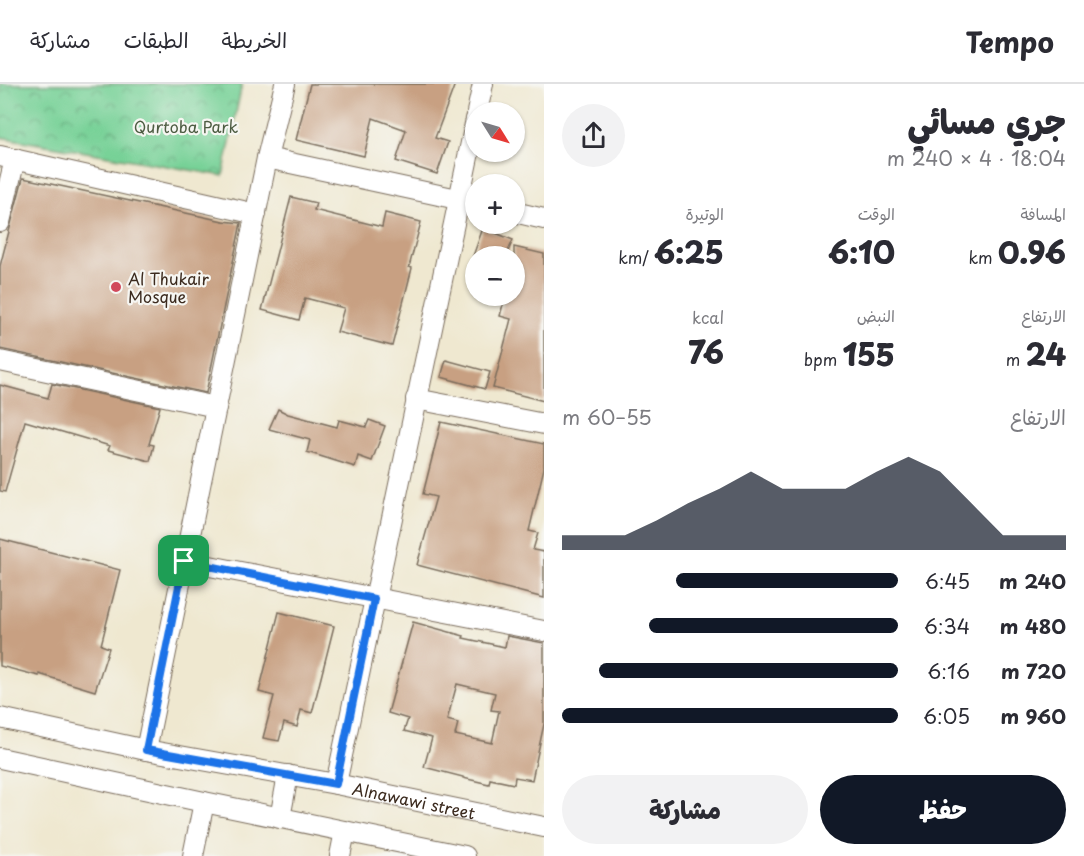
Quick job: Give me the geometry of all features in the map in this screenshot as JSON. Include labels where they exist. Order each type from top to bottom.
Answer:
[{"type":"street","points":[[146,750],[267,158],[285,84]]},
{"type":"street","points":[[479,102],[483,84]]},
{"type":"street","points":[[0,222],[7,158],[256,214]]},
{"type":"street","points":[[267,158],[465,201]]},
{"type":"street","points":[[336,784],[416,399],[465,209]]},
{"type":"street","points":[[525,215],[544,219]]},
{"type":"street","points":[[0,361],[216,407]]},
{"type":"street","points":[[416,399],[544,424]]},
{"type":"street","points":[[184,561],[544,631]]},
{"type":"street","name":"Alnawawi street","points":[[0,718],[146,750],[336,784],[544,827]]},
{"type":"street","points":[[0,758],[465,856]]},
{"type":"street","points":[[280,818],[288,775]]},
{"type":"street","points":[[193,856],[204,802]]},
{"type":"street","points":[[340,856],[345,831]]},
{"type":"green space","name":"Qurtoba Park","points":[[0,84],[242,84],[223,176],[0,137]]},
{"type":"building","points":[[310,84],[455,84],[435,138],[448,142],[437,174],[396,161],[406,130],[373,118],[364,156],[296,140]]},
{"type":"building","name":"Al Thukair Mosque","points":[[23,178],[241,223],[206,393],[0,349],[0,266]]},
{"type":"building","points":[[291,197],[316,203],[314,210],[382,227],[385,213],[421,222],[392,346],[337,332],[344,308],[305,298],[299,320],[262,310]]},
{"type":"building","points":[[481,234],[498,234],[513,240],[510,246],[477,246]]},
{"type":"building","points":[[525,250],[544,254],[544,401],[493,388],[511,319],[500,316],[502,306],[525,306]]},
{"type":"building","points":[[446,360],[490,372],[485,389],[441,377]]},
{"type":"building","points":[[52,384],[160,407],[149,444],[154,445],[150,461],[108,450],[110,446],[25,421],[5,492],[0,491],[0,385],[48,398]]},
{"type":"building","points":[[278,409],[288,414],[337,427],[339,420],[366,427],[369,420],[385,426],[372,461],[358,456],[355,467],[307,452],[310,440],[269,429]]},
{"type":"building","points":[[441,422],[544,444],[544,468],[529,531],[538,533],[533,550],[544,552],[544,598],[417,565],[436,497],[423,494]]},
{"type":"building","points":[[0,539],[120,570],[101,645],[109,648],[95,691],[39,674],[39,676],[0,666]]},
{"type":"building","points":[[279,612],[334,626],[312,713],[301,710],[297,727],[284,723],[279,741],[263,738],[274,696],[259,692]]},
{"type":"building","points":[[413,622],[464,636],[463,638],[505,647],[507,636],[544,643],[544,724],[532,780],[515,777],[514,784],[490,779],[489,784],[424,767],[432,738],[404,731],[408,719],[388,713]],"holes":[[[457,684],[495,693],[491,710],[499,711],[492,743],[455,735],[458,723],[447,720]]]},
{"type":"place","name":"Al Thukair Mosque","points":[[116,287]]},
{"type":"route","points":[[184,561],[374,599],[336,784],[146,750],[184,561]]}]
